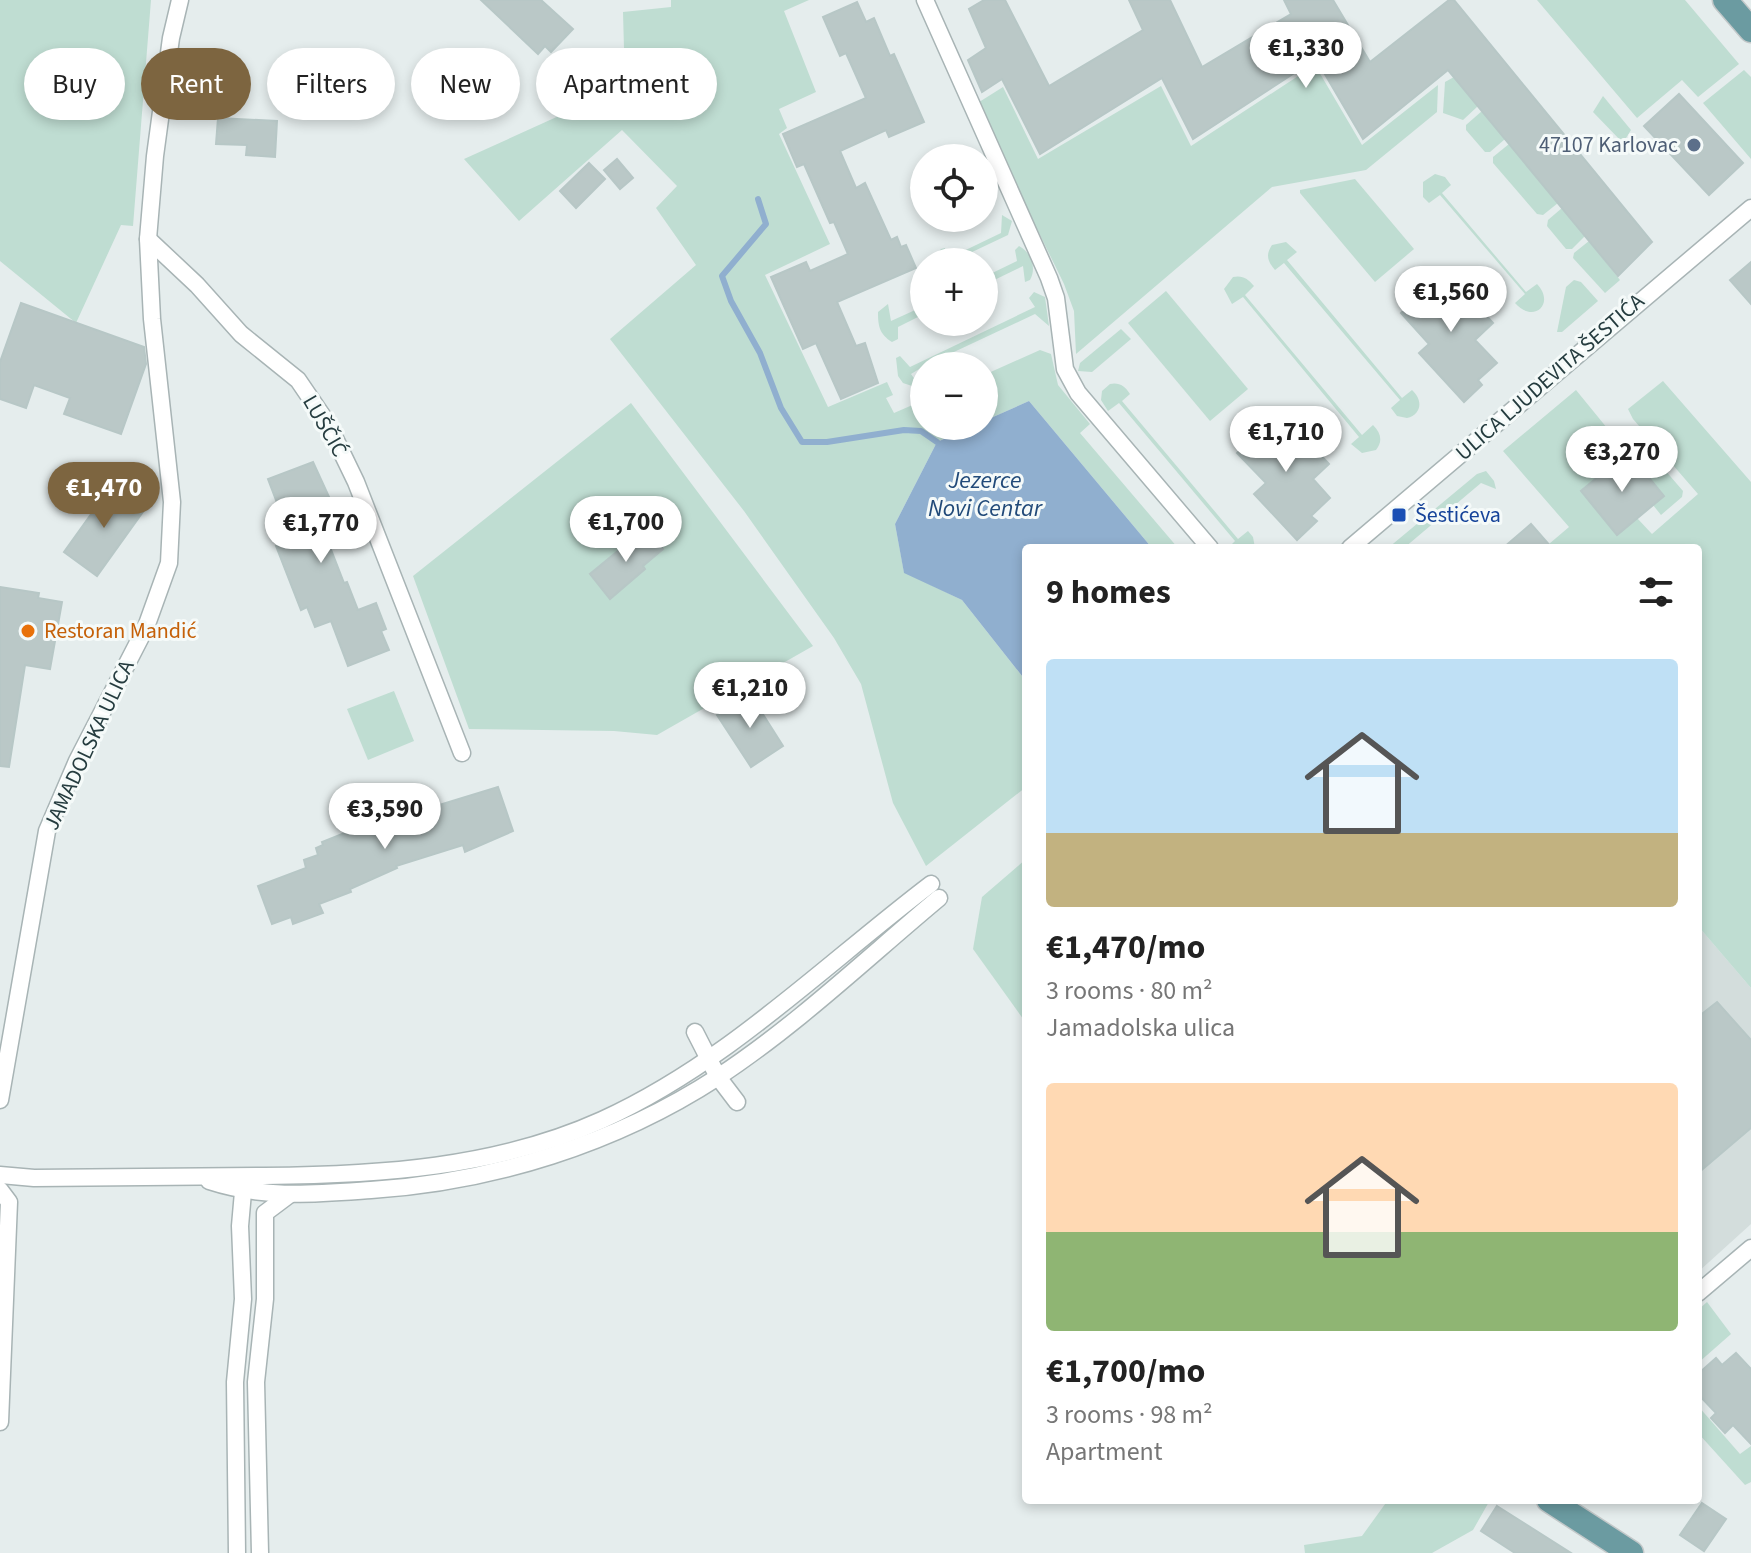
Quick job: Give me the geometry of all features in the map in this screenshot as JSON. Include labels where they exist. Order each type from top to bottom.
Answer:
[{"type":"main road","points":[[1725,0],[1751,30]]},
{"type":"main road","points":[[1555,1504],[1631,1553]]},
{"type":"street","points":[[925,0],[1049,278],[1056,298],[1065,369],[1078,393],[1207,544]]},
{"type":"street","name":"JAMADOLSKA ULICA","points":[[0,1100],[47,831],[77,761],[146,627],[169,563],[172,502],[152,319],[148,239],[155,156],[178,4]]},
{"type":"street","name":"ULICA LJUDEVITA ŠESTIĆA","points":[[1355,544],[1751,208]]},
{"type":"street","name":"LUŠČIĆ","points":[[148,239],[197,285],[241,334],[298,380],[328,424],[356,482],[462,753]]},
{"type":"street","points":[[0,1175],[34,1178],[263,1176],[421,1168],[461,1164],[522,1148],[601,1121],[708,1059],[757,1026],[935,891],[773,1036],[718,1077],[608,1134],[528,1165],[409,1188],[289,1195],[243,1192],[197,1177]]},
{"type":"street","points":[[695,1032],[718,1077],[737,1102]]},
{"type":"street","points":[[237,1553],[235,1382],[243,1299],[240,1226],[243,1192],[263,1176]]},
{"type":"street","points":[[0,1190],[9,1202],[0,1422]]},
{"type":"street","points":[[243,1192],[265,1213],[265,1299],[256,1382],[260,1553]]},
{"type":"street","points":[[265,1213],[289,1195]]},
{"type":"street","points":[[1702,1290],[1751,1248]]},
{"type":"shaded area","points":[[1702,931],[1751,988],[1751,1224],[1702,1268]]},
{"type":"green space","points":[[0,0],[151,0],[147,48],[141,48],[141,120],[133,226],[121,225],[76,323],[0,261]]},
{"type":"green space","points":[[671,0],[809,0],[784,11],[816,92],[779,109],[787,128],[779,134],[830,244],[765,275],[828,407],[887,382],[893,395],[886,398],[894,413],[910,406],[910,440],[942,440],[937,442],[895,524],[904,572],[962,600],[1022,676],[1022,790],[926,866],[893,803],[861,684],[834,638],[744,511],[610,339],[696,265],[656,208],[677,186],[622,130],[519,221],[464,159],[550,120],[717,120],[717,48],[624,48],[623,12],[671,7]]},
{"type":"green space","points":[[1537,0],[1685,0],[1739,64],[1698,97],[1682,80],[1637,118]]},
{"type":"green space","points":[[1315,65],[1362,145],[1438,85],[1437,112],[1366,170],[1272,187],[1076,354],[1074,311],[1064,284],[976,104],[1003,87],[1038,159],[1161,86],[1191,146]]},
{"type":"green space","points":[[1744,70],[1751,77],[1751,159],[1703,103]]},
{"type":"green space","points":[[1454,77],[1478,106],[1463,120],[1443,113],[1445,82]]},
{"type":"green space","points":[[1603,96],[1631,130],[1623,143],[1593,112]]},
{"type":"green space","points":[[1482,111],[1505,139],[1490,152],[1485,152],[1466,130],[1466,125]]},
{"type":"green space","points":[[1509,144],[1558,203],[1543,215],[1537,214],[1493,163],[1493,157]]},
{"type":"green space","points":[[1435,174],[1445,177],[1451,185],[1442,193],[1526,292],[1537,284],[1544,298],[1540,309],[1529,312],[1515,303],[1525,294],[1440,195],[1429,203],[1423,197],[1423,182]]},
{"type":"green space","points":[[1355,179],[1414,249],[1375,282],[1300,193],[1300,190]]},
{"type":"green space","points":[[1562,208],[1585,236],[1572,249],[1566,249],[1547,226],[1548,220]]},
{"type":"green space","points":[[1002,215],[1012,221],[1008,235],[981,248],[970,248],[1001,233]]},
{"type":"green space","points":[[1589,241],[1620,280],[1605,293],[1573,258],[1574,253]]},
{"type":"green space","points":[[1286,242],[1297,252],[1287,260],[1402,398],[1412,390],[1416,394],[1419,406],[1412,416],[1397,416],[1391,408],[1400,400],[1284,263],[1275,270],[1268,258],[1270,249],[1272,245]]},
{"type":"green space","points":[[1019,246],[1032,261],[1030,280],[1025,282],[1023,266],[998,278],[998,270],[1017,261],[1015,250]]},
{"type":"green space","points":[[1233,277],[1245,278],[1254,286],[1245,295],[1362,435],[1373,425],[1376,428],[1380,440],[1376,450],[1362,453],[1351,444],[1359,437],[1243,297],[1232,304],[1224,289]]},
{"type":"green space","points":[[1574,280],[1581,282],[1598,301],[1562,332],[1557,332],[1566,287]]},
{"type":"green space","points":[[1166,291],[1248,389],[1210,421],[1128,323]]},
{"type":"green space","points":[[1034,292],[1045,297],[1049,326],[1035,314],[998,331],[998,325],[1035,307],[1029,298]]},
{"type":"green space","points":[[888,304],[891,321],[910,312],[910,321],[898,327],[898,339],[892,342],[882,332],[878,312]]},
{"type":"green space","points":[[1121,329],[1131,339],[1092,372],[1078,371],[1080,363]]},
{"type":"green space","points":[[975,336],[988,336],[954,352],[941,352]]},
{"type":"green space","points":[[1040,350],[1051,354],[1058,385],[1090,424],[1080,433],[1175,544],[1149,544],[1029,401],[998,415],[998,369]]},
{"type":"green space","points":[[900,356],[910,367],[910,385],[903,383],[898,376],[896,358]]},
{"type":"green space","points":[[1663,381],[1751,482],[1751,988],[1702,931],[1702,544],[1549,544],[1569,527],[1503,451],[1576,390],[1625,450],[1639,440],[1683,491],[1682,497],[1661,515],[1653,505],[1664,496],[1627,453],[1581,491],[1637,518],[1652,534],[1698,494],[1633,419],[1628,409]]},
{"type":"green space","points":[[1110,384],[1119,384],[1126,389],[1130,394],[1122,401],[1238,539],[1248,531],[1254,544],[1232,544],[1235,541],[1119,403],[1108,411],[1101,400],[1102,391]]},
{"type":"green space","points":[[631,403],[813,646],[657,735],[614,731],[469,729],[413,576]]},
{"type":"green space","points":[[1486,471],[1496,489],[1481,483],[1409,544],[1393,544],[1477,474]]},
{"type":"green space","points":[[394,691],[414,741],[368,760],[347,709]]},
{"type":"green space","points":[[1022,862],[1022,1017],[973,949],[982,897]]},
{"type":"green space","points":[[1707,1302],[1731,1334],[1702,1359],[1702,1306]]},
{"type":"green space","points":[[1702,1411],[1740,1454],[1751,1446],[1751,1482],[1745,1485],[1702,1437]]},
{"type":"green space","points":[[1385,1504],[1488,1504],[1473,1530],[1432,1553],[1305,1553],[1304,1545],[1362,1536]]},
{"type":"water","name":"Jezerce Novi Centar","points":[[1029,401],[1149,544],[1022,544],[1022,676],[962,600],[904,573],[895,524],[937,442],[998,440],[998,415]]},
{"type":"building","points":[[481,0],[541,0],[573,29],[555,48],[545,46],[536,48],[536,52]]},
{"type":"building","points":[[984,0],[1005,0],[1049,86],[1143,30],[1129,0],[1170,0],[1202,67],[1291,14],[1284,0],[1333,0],[1370,62],[1449,0],[1454,0],[1652,242],[1618,276],[1448,70],[1363,139],[1316,59],[1193,139],[1162,78],[1040,154],[1002,79],[982,92],[968,60],[986,48],[969,9]]},
{"type":"building","points":[[857,2],[866,22],[874,18],[890,56],[894,54],[924,122],[889,137],[886,130],[840,151],[856,188],[865,183],[891,240],[897,237],[901,247],[906,245],[910,254],[910,271],[837,302],[856,346],[865,343],[878,383],[841,399],[816,343],[803,349],[771,277],[806,262],[810,271],[848,254],[834,222],[830,223],[804,164],[797,167],[783,134],[866,98],[846,53],[840,56],[823,17]]},
{"type":"building","name":"47107 Karlovac","points":[[1679,94],[1743,163],[1709,195],[1644,126]]},
{"type":"building","points":[[218,120],[277,121],[275,157],[246,155],[247,145],[216,144]]},
{"type":"building","points":[[617,159],[633,178],[620,189],[604,170]]},
{"type":"building","points":[[589,163],[605,179],[576,208],[560,191]]},
{"type":"building","points":[[1751,262],[1751,304],[1730,280]]},
{"type":"building","points":[[1449,275],[1493,323],[1475,340],[1497,363],[1478,380],[1482,385],[1464,402],[1419,353],[1429,344],[1401,313],[1412,303],[1404,293],[1420,278],[1431,291]]},
{"type":"building","points":[[21,303],[144,347],[146,364],[121,434],[64,414],[70,398],[34,385],[26,408],[0,399],[0,362]]},
{"type":"building","points":[[1284,416],[1329,464],[1313,479],[1330,498],[1311,516],[1317,521],[1297,540],[1254,494],[1266,483],[1237,453],[1248,443],[1240,434],[1255,420],[1267,432]]},
{"type":"building","points":[[1628,452],[1664,496],[1617,535],[1581,491]]},
{"type":"building","points":[[313,462],[335,510],[324,514],[336,545],[330,547],[344,583],[347,582],[358,610],[376,603],[386,629],[381,631],[389,650],[348,666],[331,621],[315,627],[307,607],[301,610],[276,546],[286,543],[274,511],[279,508],[268,479]]},
{"type":"building","points":[[112,485],[145,509],[97,576],[64,552]]},
{"type":"building","points":[[1531,524],[1548,544],[1508,544]]},
{"type":"building","points":[[646,528],[663,549],[610,599],[590,574]]},
{"type":"building","name":"Restoran Mandić","points":[[0,587],[39,593],[38,598],[62,602],[50,669],[25,665],[9,767],[0,766]]},
{"type":"building","points":[[750,694],[783,746],[751,767],[717,715]]},
{"type":"building","points":[[498,787],[513,831],[465,852],[463,845],[396,866],[350,889],[351,892],[319,904],[323,913],[293,924],[291,917],[272,924],[258,886],[306,868],[304,860],[318,855],[316,848],[323,845],[322,842],[424,801],[425,804],[434,800],[436,806]]},
{"type":"building","points":[[1717,1002],[1751,1040],[1751,1128],[1702,1170],[1702,1014]]},
{"type":"building","points":[[1736,1353],[1751,1369],[1751,1444],[1733,1425],[1725,1433],[1711,1418],[1716,1413],[1702,1398],[1702,1370],[1716,1358],[1722,1365]]},
{"type":"building","points":[[1702,1503],[1726,1519],[1704,1551],[1680,1535]]},
{"type":"building","points":[[1497,1506],[1571,1553],[1515,1553],[1481,1531]]},
{"type":"waterway","points":[[758,199],[766,224],[722,276],[731,301],[760,353],[781,408],[802,442],[827,442],[904,430],[921,431],[937,442]]},
{"type":"place","name":"47107 Karlovac","points":[[1694,145]]},
{"type":"place","name":"Šestićeva","points":[[1399,515]]},
{"type":"place","name":"Restoran Mandić","points":[[28,631]]}]
